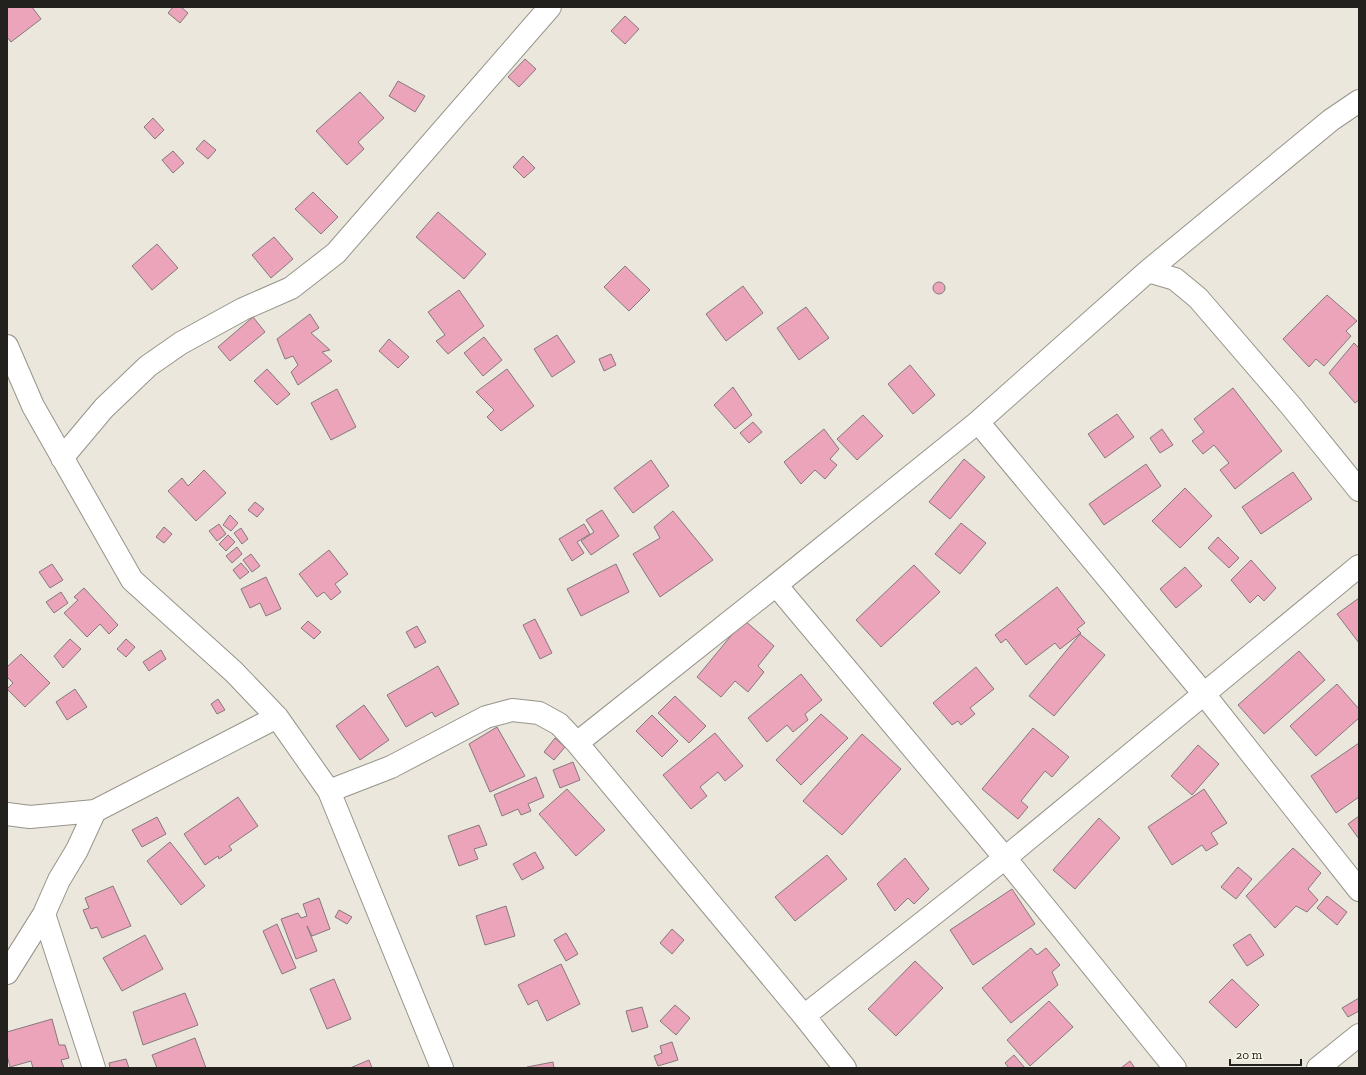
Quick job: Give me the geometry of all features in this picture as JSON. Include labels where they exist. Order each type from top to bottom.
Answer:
[{"type":"street","points":[[62,458],[104,408],[148,366],[181,343],[236,313],[291,288],[336,253],[550,7]]},
{"type":"street","points":[[578,742],[978,422],[1148,271],[1331,120],[1359,100]]},
{"type":"street","points":[[1148,271],[1175,279],[1198,298],[1291,406],[1359,490]]},
{"type":"street","points":[[7,346],[33,406],[132,580],[234,672],[277,717],[329,791],[442,1068]]},
{"type":"street","points":[[978,422],[1204,694],[1359,890]]},
{"type":"street","points":[[804,1016],[1005,858],[1359,566]]},
{"type":"street","points":[[776,585],[1005,858],[1175,1068]]},
{"type":"street","points":[[329,791],[391,767],[486,717],[512,710],[539,713],[559,724],[578,742],[804,1016],[845,1068]]},
{"type":"street","points":[[7,814],[30,817],[95,811],[277,717]]},
{"type":"street","points":[[7,973],[44,914],[59,880],[77,850],[95,811]]},
{"type":"street","points":[[44,914],[94,1068]]},
{"type":"street","points":[[1318,1068],[1359,1035]]},
{"type":"building","points":[[7,7],[32,7],[41,19],[11,42],[7,37]]},
{"type":"building","points":[[173,7],[181,7],[188,13],[180,23],[168,13]]},
{"type":"building","points":[[625,16],[639,29],[625,44],[611,31]]},
{"type":"building","points":[[525,59],[536,69],[519,87],[508,77]]},
{"type":"building","points":[[398,81],[425,96],[415,112],[389,96]]},
{"type":"building","points":[[360,92],[384,118],[358,142],[364,149],[347,165],[316,131]]},
{"type":"building","points":[[153,118],[164,130],[155,139],[144,127]]},
{"type":"building","points":[[204,140],[216,150],[208,159],[196,149]]},
{"type":"building","points":[[173,151],[184,163],[173,173],[162,160]]},
{"type":"building","points":[[523,156],[535,168],[524,178],[513,167]]},
{"type":"building","points":[[313,192],[338,217],[321,234],[295,209]]},
{"type":"building","points":[[438,212],[486,254],[464,279],[416,237]]},
{"type":"building","points":[[274,237],[293,259],[271,278],[252,255]]},
{"type":"building","points":[[157,244],[178,268],[152,290],[132,266]]},
{"type":"building","points":[[625,266],[650,290],[629,311],[604,287]]},
{"type":"building","points":[[939,282],[943,284],[945,288],[943,292],[939,294],[935,292],[933,288],[935,284]]},
{"type":"building","points":[[743,286],[763,313],[726,341],[706,314]]},
{"type":"building","points":[[459,290],[484,326],[448,354],[436,341],[445,335],[428,312]]},
{"type":"building","points":[[1327,295],[1357,321],[1346,331],[1351,336],[1324,366],[1316,359],[1309,367],[1283,339]]},
{"type":"building","points":[[806,307],[829,338],[799,360],[777,328]]},
{"type":"building","points":[[310,314],[319,328],[311,333],[330,350],[322,352],[332,361],[298,385],[291,372],[298,365],[293,356],[285,359],[277,339]]},
{"type":"building","points":[[253,317],[265,332],[230,361],[218,347]]},
{"type":"building","points":[[557,335],[575,362],[552,377],[534,349]]},
{"type":"building","points":[[484,337],[502,360],[483,376],[464,353]]},
{"type":"building","points":[[389,339],[409,357],[398,368],[379,351]]},
{"type":"building","points":[[1354,343],[1359,348],[1359,400],[1355,403],[1329,373]]},
{"type":"building","points":[[611,354],[616,365],[604,371],[599,359]]},
{"type":"building","points":[[910,365],[935,395],[913,414],[888,384]]},
{"type":"building","points":[[267,369],[290,394],[277,405],[254,381]]},
{"type":"building","points":[[507,369],[534,406],[501,431],[487,417],[494,410],[476,392]]},
{"type":"building","points":[[733,387],[752,415],[735,429],[714,405]]},
{"type":"building","points":[[1233,388],[1282,451],[1235,489],[1220,470],[1229,463],[1214,445],[1203,454],[1192,441],[1204,432],[1194,419]]},
{"type":"building","points":[[337,389],[356,427],[331,440],[311,403]]},
{"type":"building","points":[[1117,414],[1134,437],[1105,458],[1088,434]]},
{"type":"building","points":[[863,415],[883,436],[857,460],[837,439]]},
{"type":"building","points":[[753,422],[762,432],[749,443],[740,433]]},
{"type":"building","points":[[824,429],[839,449],[830,459],[837,465],[825,479],[815,470],[801,484],[784,462]]},
{"type":"building","points":[[1162,429],[1173,445],[1160,453],[1150,438]]},
{"type":"building","points":[[964,459],[985,477],[950,519],[929,502]]},
{"type":"building","points":[[651,460],[669,486],[633,513],[614,488]]},
{"type":"building","points":[[1146,464],[1161,486],[1104,525],[1089,504]]},
{"type":"building","points":[[204,470],[226,493],[196,521],[168,491],[182,478],[188,486]]},
{"type":"building","points":[[1293,472],[1312,499],[1261,534],[1242,507]]},
{"type":"building","points":[[1185,488],[1212,516],[1180,548],[1152,521]]},
{"type":"building","points":[[255,502],[264,509],[257,517],[248,510]]},
{"type":"building","points":[[602,510],[619,536],[591,555],[581,541],[594,532],[586,520]]},
{"type":"building","points":[[673,511],[713,560],[660,597],[633,554],[660,538],[654,527]]},
{"type":"building","points":[[230,515],[238,523],[231,531],[223,525]]},
{"type":"building","points":[[961,523],[986,543],[960,574],[935,554]]},
{"type":"building","points":[[219,524],[226,534],[217,541],[209,531]]},
{"type":"building","points":[[584,524],[590,534],[577,542],[584,553],[572,561],[559,539]]},
{"type":"building","points":[[164,527],[172,534],[164,543],[156,537]]},
{"type":"building","points":[[241,528],[248,539],[242,544],[234,533]]},
{"type":"building","points":[[228,535],[235,542],[226,551],[219,544]]},
{"type":"building","points":[[1218,537],[1239,558],[1229,568],[1208,548]]},
{"type":"building","points":[[237,547],[242,554],[232,563],[226,556]]},
{"type":"building","points":[[329,550],[348,574],[335,584],[341,592],[331,600],[324,592],[317,597],[299,574]]},
{"type":"building","points":[[251,554],[260,566],[252,572],[243,560]]},
{"type":"building","points":[[1251,560],[1276,588],[1264,601],[1258,595],[1250,603],[1231,580]]},
{"type":"building","points":[[241,563],[249,572],[240,579],[233,570]]},
{"type":"building","points":[[52,564],[63,580],[50,588],[39,572]]},
{"type":"building","points":[[616,564],[629,592],[581,616],[567,589]]},
{"type":"building","points":[[914,565],[940,592],[881,647],[856,620]]},
{"type":"building","points":[[1185,567],[1202,586],[1176,608],[1160,589]]},
{"type":"building","points":[[266,577],[281,609],[266,616],[260,603],[250,608],[241,589]]},
{"type":"building","points":[[1057,587],[1085,623],[1077,629],[1081,633],[1060,649],[1055,643],[1026,665],[1006,639],[1001,643],[995,635]]},
{"type":"building","points":[[84,588],[118,625],[109,634],[100,624],[87,637],[64,613],[78,600],[74,597]]},
{"type":"building","points":[[61,592],[68,603],[54,613],[46,602]]},
{"type":"building","points":[[1359,598],[1359,643],[1337,614]]},
{"type":"building","points":[[535,619],[552,653],[540,659],[523,625]]},
{"type":"building","points":[[744,620],[774,646],[758,666],[764,672],[748,692],[735,681],[721,697],[697,677]]},
{"type":"building","points":[[308,621],[321,632],[314,639],[301,628]]},
{"type":"building","points":[[417,626],[426,642],[415,648],[406,632]]},
{"type":"building","points":[[1080,634],[1105,655],[1054,716],[1029,696]]},
{"type":"building","points":[[70,639],[81,649],[63,668],[54,656]]},
{"type":"building","points":[[126,639],[135,647],[126,657],[117,649]]},
{"type":"building","points":[[161,650],[166,659],[149,671],[143,662]]},
{"type":"building","points":[[1299,651],[1325,680],[1264,734],[1238,705]]},
{"type":"building","points":[[21,654],[50,683],[25,707],[7,689],[13,683],[7,677],[7,667]]},
{"type":"building","points":[[438,666],[459,704],[435,717],[432,712],[406,727],[387,695]]},
{"type":"building","points":[[976,667],[994,689],[970,708],[975,714],[961,725],[958,721],[952,725],[933,703]]},
{"type":"building","points":[[801,674],[822,700],[805,714],[808,720],[793,732],[787,725],[767,742],[748,718]]},
{"type":"building","points":[[1337,684],[1359,709],[1359,718],[1316,756],[1290,726]]},
{"type":"building","points":[[75,689],[87,707],[67,720],[56,702]]},
{"type":"building","points":[[675,696],[706,726],[689,743],[658,713]]},
{"type":"building","points":[[218,699],[225,710],[217,714],[211,704]]},
{"type":"building","points":[[364,705],[389,740],[360,760],[336,726]]},
{"type":"building","points":[[821,714],[848,738],[801,785],[776,760]]},
{"type":"building","points":[[652,715],[678,741],[662,757],[636,731]]},
{"type":"building","points":[[497,727],[525,776],[490,792],[469,744]]},
{"type":"building","points":[[1033,728],[1069,757],[1052,777],[1045,771],[1021,801],[1028,807],[1018,819],[982,789]]},
{"type":"building","points":[[715,733],[743,766],[725,781],[718,772],[700,787],[707,796],[691,809],[663,775]]},
{"type":"building","points":[[862,734],[901,769],[842,835],[803,801]]},
{"type":"building","points":[[555,738],[565,747],[554,760],[544,752]]},
{"type":"building","points":[[1359,743],[1359,797],[1336,813],[1311,776]]},
{"type":"building","points":[[1198,745],[1219,764],[1192,795],[1171,776]]},
{"type":"building","points":[[573,762],[580,780],[560,788],[553,770]]},
{"type":"building","points":[[536,777],[544,797],[528,804],[531,811],[521,815],[518,809],[502,816],[494,795]]},
{"type":"building","points":[[567,789],[605,830],[576,856],[539,814]]},
{"type":"building","points":[[1204,789],[1227,823],[1211,833],[1218,844],[1206,851],[1202,845],[1172,865],[1148,827]]},
{"type":"building","points":[[238,797],[258,826],[229,846],[232,850],[219,859],[218,856],[205,865],[184,834]]},
{"type":"building","points":[[1359,816],[1359,839],[1348,824]]},
{"type":"building","points":[[157,817],[166,834],[142,847],[132,830]]},
{"type":"building","points":[[1099,818],[1120,838],[1075,889],[1053,870]]},
{"type":"building","points":[[479,825],[487,845],[474,849],[478,859],[459,866],[448,836]]},
{"type":"building","points":[[170,842],[205,886],[181,905],[147,861]]},
{"type":"building","points":[[1293,848],[1321,873],[1308,889],[1318,900],[1307,912],[1296,906],[1275,928],[1246,896]]},
{"type":"building","points":[[535,852],[544,868],[522,880],[513,864]]},
{"type":"building","points":[[827,855],[847,879],[795,921],[775,897]]},
{"type":"building","points":[[905,858],[929,889],[914,904],[908,898],[895,911],[877,884]]},
{"type":"building","points":[[1238,867],[1252,879],[1236,899],[1221,887]]},
{"type":"building","points":[[113,886],[131,926],[102,938],[97,927],[91,929],[83,910],[89,908],[85,898]]},
{"type":"building","points":[[1012,889],[1035,924],[973,965],[950,930]]},
{"type":"building","points":[[1327,896],[1347,912],[1337,925],[1317,908]]},
{"type":"building","points":[[319,898],[330,929],[312,936],[307,926],[317,951],[296,959],[281,919],[298,913],[301,918],[307,916],[303,904]]},
{"type":"building","points":[[506,906],[515,936],[485,945],[476,916]]},
{"type":"building","points":[[339,910],[352,917],[347,924],[335,917]]},
{"type":"building","points":[[277,924],[296,968],[282,974],[263,931]]},
{"type":"building","points":[[672,929],[684,940],[672,954],[660,943]]},
{"type":"building","points":[[566,933],[578,954],[566,961],[554,940]]},
{"type":"building","points":[[1250,934],[1264,955],[1247,966],[1233,945]]},
{"type":"building","points":[[145,935],[163,969],[122,991],[103,958]]},
{"type":"building","points":[[1031,948],[1037,955],[1046,948],[1060,965],[1052,972],[1058,985],[1011,1023],[982,988]]},
{"type":"building","points":[[915,961],[943,988],[896,1036],[868,1009]]},
{"type":"building","points":[[561,964],[580,1004],[547,1021],[537,1000],[528,1005],[518,985]]},
{"type":"building","points":[[334,979],[351,1019],[327,1029],[310,989]]},
{"type":"building","points":[[1232,979],[1259,1005],[1236,1028],[1209,1002]]},
{"type":"building","points":[[185,993],[198,1025],[143,1045],[133,1012]]},
{"type":"building","points":[[1359,998],[1359,1011],[1348,1017],[1342,1008]]},
{"type":"building","points":[[1049,1001],[1073,1027],[1030,1066],[1007,1040]]},
{"type":"building","points":[[675,1005],[690,1018],[676,1035],[660,1021]]},
{"type":"building","points":[[642,1007],[648,1027],[632,1032],[626,1011]]},
{"type":"building","points":[[52,1019],[59,1045],[65,1045],[69,1058],[61,1060],[64,1068],[33,1068],[31,1061],[10,1067],[7,1055],[7,1032]]},
{"type":"building","points":[[195,1038],[206,1068],[157,1068],[152,1055]]},
{"type":"building","points":[[672,1042],[678,1060],[658,1066],[654,1056],[662,1053],[660,1046]]},
{"type":"building","points":[[1014,1055],[1025,1068],[1009,1068],[1005,1063]]},
{"type":"building","points":[[126,1059],[129,1068],[110,1068],[109,1063]]},
{"type":"building","points":[[369,1060],[372,1068],[350,1068]]},
{"type":"building","points":[[1130,1061],[1135,1068],[1121,1068]]},
{"type":"building","points":[[553,1062],[554,1068],[527,1068],[527,1067]]}]
